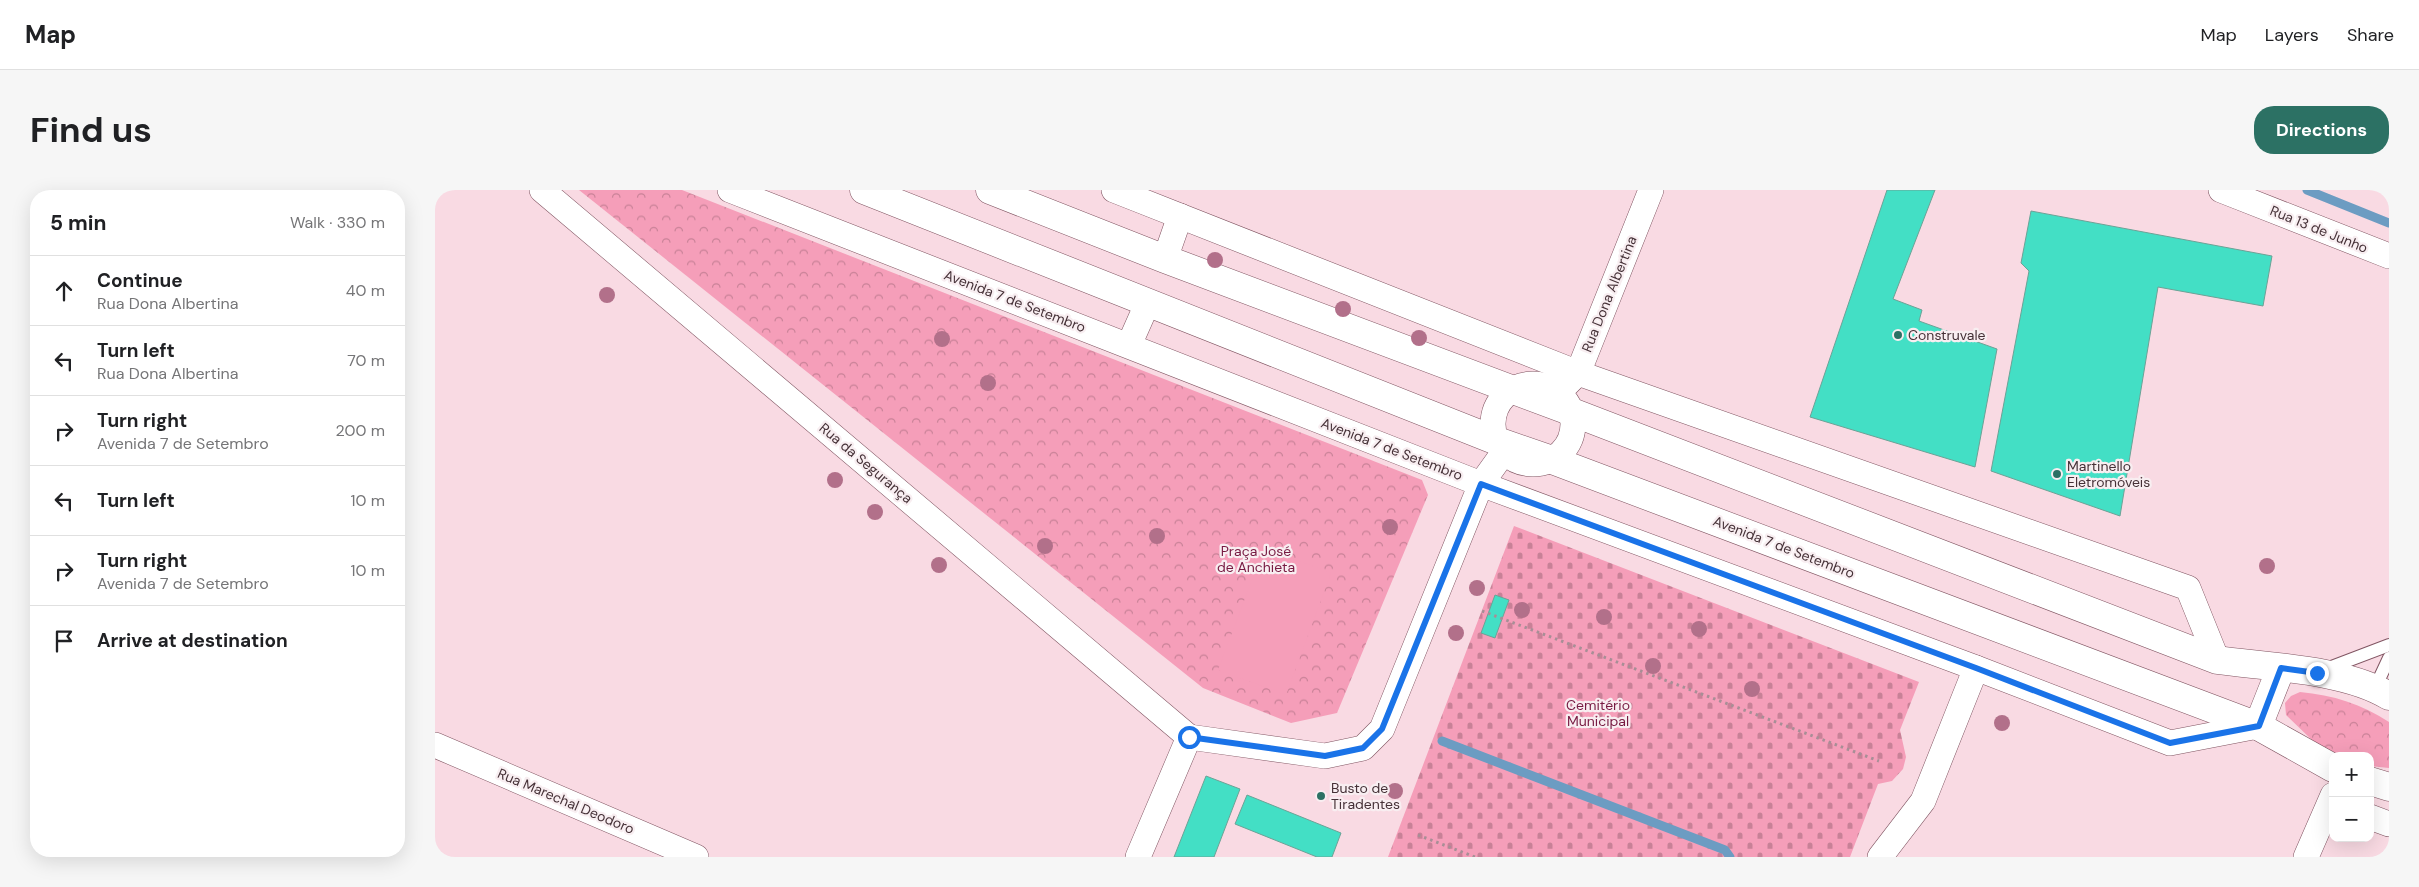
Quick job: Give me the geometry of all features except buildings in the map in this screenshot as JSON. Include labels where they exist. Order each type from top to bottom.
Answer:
[{"type":"main road","name":"Avenida 7 de Setembro","points":[[864,190],[1148,302],[1501,446],[1552,460],[2259,726],[2329,766]]},
{"type":"main road","points":[[990,190],[1165,259],[1512,390],[1565,402],[2217,660],[2317,673],[2382,692]]},
{"type":"main road","points":[[2259,726],[2281,668]]},
{"type":"main road","points":[[2374,782],[2389,787]]},
{"type":"street","name":"Rua da Segurança","points":[[542,190],[1189,737]]},
{"type":"street","name":"Avenida 7 de Setembro","points":[[730,190],[1481,484],[1976,668],[2170,743],[2259,726]]},
{"type":"street","points":[[1114,190],[1578,373],[2188,588],[2217,660]]},
{"type":"street","name":"Rua Dona Albertina","points":[[1565,402],[1651,190]]},
{"type":"street","name":"Rua 13 de Junho","points":[[2221,190],[2389,256]]},
{"type":"street","points":[[1165,259],[1181,216]]},
{"type":"street","points":[[1129,345],[1148,302]]},
{"type":"street","points":[[1138,857],[1189,737],[1325,756],[1363,748],[1382,729],[1481,484],[1501,446],[1493,430],[1497,407],[1512,390]]},
{"type":"street","points":[[1552,460],[1561,453],[1573,434],[1565,402]]},
{"type":"street","points":[[1880,857],[1923,801],[1976,668]]},
{"type":"street","name":"Rua Marechal Deodoro","points":[[435,745],[697,857]]},
{"type":"street","points":[[2305,857],[2329,806]]},
{"type":"street","points":[[2374,818],[2389,824]]},
{"type":"lane","points":[[2317,673],[2389,645]]},
{"type":"lane","points":[[2382,692],[2389,658]]},
{"type":"path","points":[[1482,611],[1879,761]]},
{"type":"path","points":[[1418,835],[1475,857]]},
{"type":"green space","name":"Praça José de Anchieta","points":[[579,190],[682,190],[1422,480],[1428,495],[1337,713],[1291,723],[1203,688]]},
{"type":"green space","name":"Cemitério Municipal","points":[[1514,526],[1919,682],[1900,730],[1906,757],[1903,769],[1892,781],[1878,784],[1850,857],[1388,857]]},
{"type":"green space","points":[[1264,548],[1331,573],[1286,695],[1218,670]]},
{"type":"green space","points":[[2300,692],[2324,695],[2347,701],[2389,722],[2389,768],[2374,766],[2374,752],[2332,752],[2313,741],[2286,715],[2285,703],[2291,696]]},
{"type":"waterway","points":[[2307,190],[2389,223]]},
{"type":"waterway","points":[[1442,741],[1725,850],[1730,857]]},
{"type":"place","name":"Construvale","points":[[1898,335]]},
{"type":"place","name":"Martinello Eletromóveis","points":[[2057,474]]},
{"type":"place","name":"Busto de Tiradentes","points":[[1321,796]]},
{"type":"route","points":[[1189,737],[1325,756],[1363,748],[1382,729],[1481,484],[1976,668],[2170,743],[2259,726],[2281,668],[2317,673]]}]
